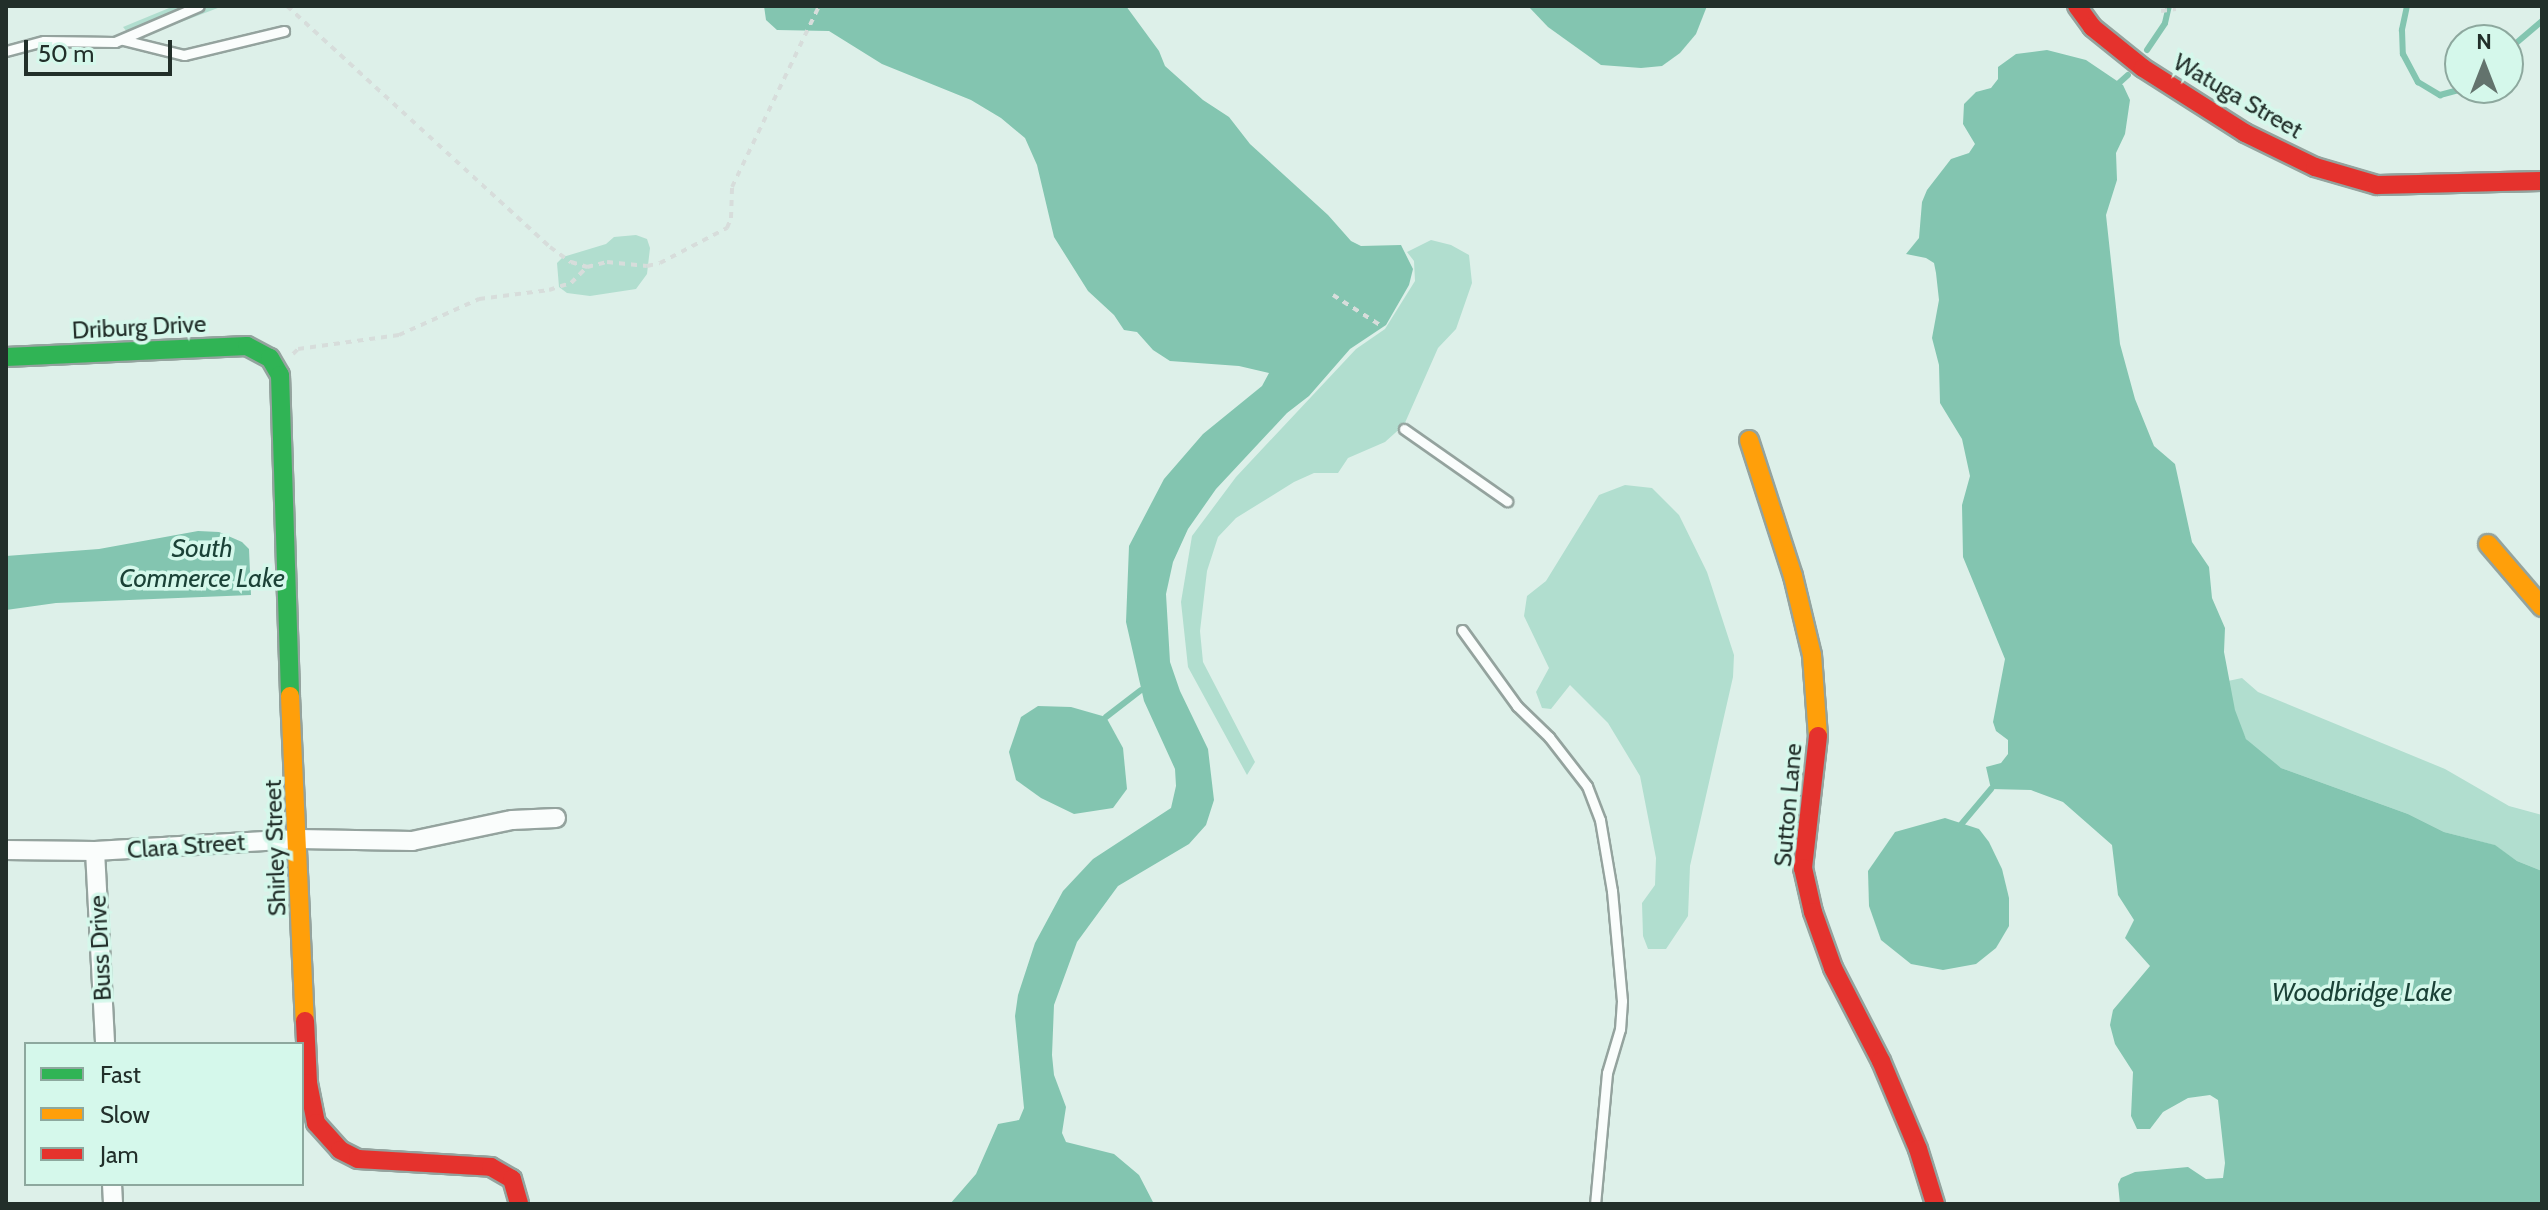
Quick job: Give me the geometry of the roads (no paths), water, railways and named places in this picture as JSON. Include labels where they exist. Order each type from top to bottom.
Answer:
[{"type":"street","name":"Watuga Street","points":[[2077,6],[2092,27],[2143,68],[2245,133],[2315,167],[2377,185],[2542,181]]},
{"type":"street","name":"Driburg Drive","points":[[6,357],[247,346],[274,363]]},
{"type":"street","name":"Shirley Street","points":[[274,363],[299,839],[308,1083],[316,1123],[340,1150],[358,1159],[491,1167],[512,1179],[519,1204]]},
{"type":"street","name":"Sutton Lane","points":[[1749,440],[1793,576],[1812,655],[1819,748],[1803,868],[1813,912],[1833,968],[1881,1061],[1918,1149],[1935,1204]]},
{"type":"street","points":[[2488,544],[2542,607]]},
{"type":"street","name":"Clara Street","points":[[6,850],[95,851],[299,839],[412,841],[512,820],[556,818]]},
{"type":"street","name":"Buss Drive","points":[[95,851],[105,1042]]},
{"type":"lane","points":[[6,51],[44,41],[104,44],[123,40],[199,6]]},
{"type":"lane","points":[[123,40],[184,55],[284,31]]},
{"type":"lane","points":[[1404,429],[1507,501]]},
{"type":"lane","points":[[1462,630],[1517,706],[1549,737],[1587,786],[1600,820],[1616,920],[1622,1001],[1618,1041],[1607,1073],[1595,1204]]},
{"type":"water","points":[[764,6],[1126,6],[1159,51],[1165,66],[1203,100],[1229,117],[1250,144],[1328,215],[1351,241],[1361,246],[1401,245],[1413,269],[1409,285],[1386,325],[1350,349],[1309,396],[1287,413],[1216,489],[1188,529],[1173,562],[1166,594],[1170,662],[1180,691],[1208,749],[1214,800],[1206,825],[1189,844],[1118,886],[1077,942],[1054,1005],[1052,1055],[1054,1075],[1066,1107],[1062,1133],[1066,1142],[1114,1154],[1139,1175],[1154,1204],[950,1204],[976,1174],[998,1124],[1019,1120],[1024,1108],[1015,1016],[1018,995],[1035,943],[1063,891],[1093,859],[1171,808],[1176,786],[1175,769],[1144,701],[1126,622],[1129,546],[1164,479],[1203,434],[1262,386],[1269,373],[1239,366],[1170,361],[1153,350],[1137,332],[1124,330],[1114,315],[1088,291],[1054,237],[1037,165],[1025,138],[1001,118],[971,100],[882,64],[829,31],[777,30],[766,20]]},
{"type":"water","points":[[1528,6],[1707,6],[1696,34],[1680,53],[1662,66],[1641,68],[1601,65],[1548,27]]},
{"type":"water","name":"Woodbridge Lake","points":[[2047,50],[2086,60],[2123,85],[2130,100],[2125,134],[2116,153],[2117,180],[2106,215],[2120,344],[2135,399],[2154,446],[2175,464],[2192,542],[2209,567],[2212,598],[2225,628],[2224,652],[2235,710],[2246,739],[2281,768],[2408,814],[2444,832],[2495,845],[2517,861],[2542,871],[2542,1204],[2120,1204],[2118,1184],[2121,1178],[2135,1172],[2188,1167],[2206,1179],[2223,1178],[2225,1163],[2218,1100],[2210,1095],[2188,1098],[2163,1112],[2150,1129],[2137,1129],[2131,1116],[2133,1072],[2115,1044],[2110,1025],[2113,1010],[2150,966],[2125,938],[2134,920],[2118,895],[2112,845],[2063,802],[2031,790],[1991,789],[1986,767],[2001,763],[2008,754],[2008,740],[1996,731],[1993,722],[2005,659],[1963,557],[1962,505],[1970,476],[1962,439],[1940,403],[1939,365],[1932,338],[1939,300],[1934,263],[1906,254],[1919,238],[1922,202],[1927,190],[1951,159],[1969,153],[1975,144],[1963,124],[1964,104],[1976,92],[1991,88],[1998,79],[1998,67],[2016,54]]},
{"type":"water","name":"South Commerce Lake","points":[[198,531],[219,532],[242,542],[249,549],[251,595],[56,603],[6,610],[6,556],[99,549]]},
{"type":"water","points":[[1038,706],[1071,707],[1106,717],[1123,748],[1127,789],[1113,808],[1074,814],[1041,798],[1016,780],[1009,752],[1021,717]]},
{"type":"water","points":[[1945,818],[1979,829],[1989,842],[2002,869],[2009,898],[2009,926],[1996,948],[1976,964],[1943,970],[1911,964],[1881,940],[1869,906],[1868,871],[1895,832]]},
{"type":"waterway","points":[[2147,50],[2165,23],[2169,6]]},
{"type":"waterway","points":[[2407,6],[2402,30],[2403,54],[2418,82],[2440,95],[2444,94]]},
{"type":"waterway","points":[[2524,36],[2542,21]]},
{"type":"waterway","points":[[2119,83],[2128,75]]},
{"type":"waterway","points":[[1106,717],[1141,690]]},
{"type":"waterway","points":[[1959,827],[1991,789]]}]
